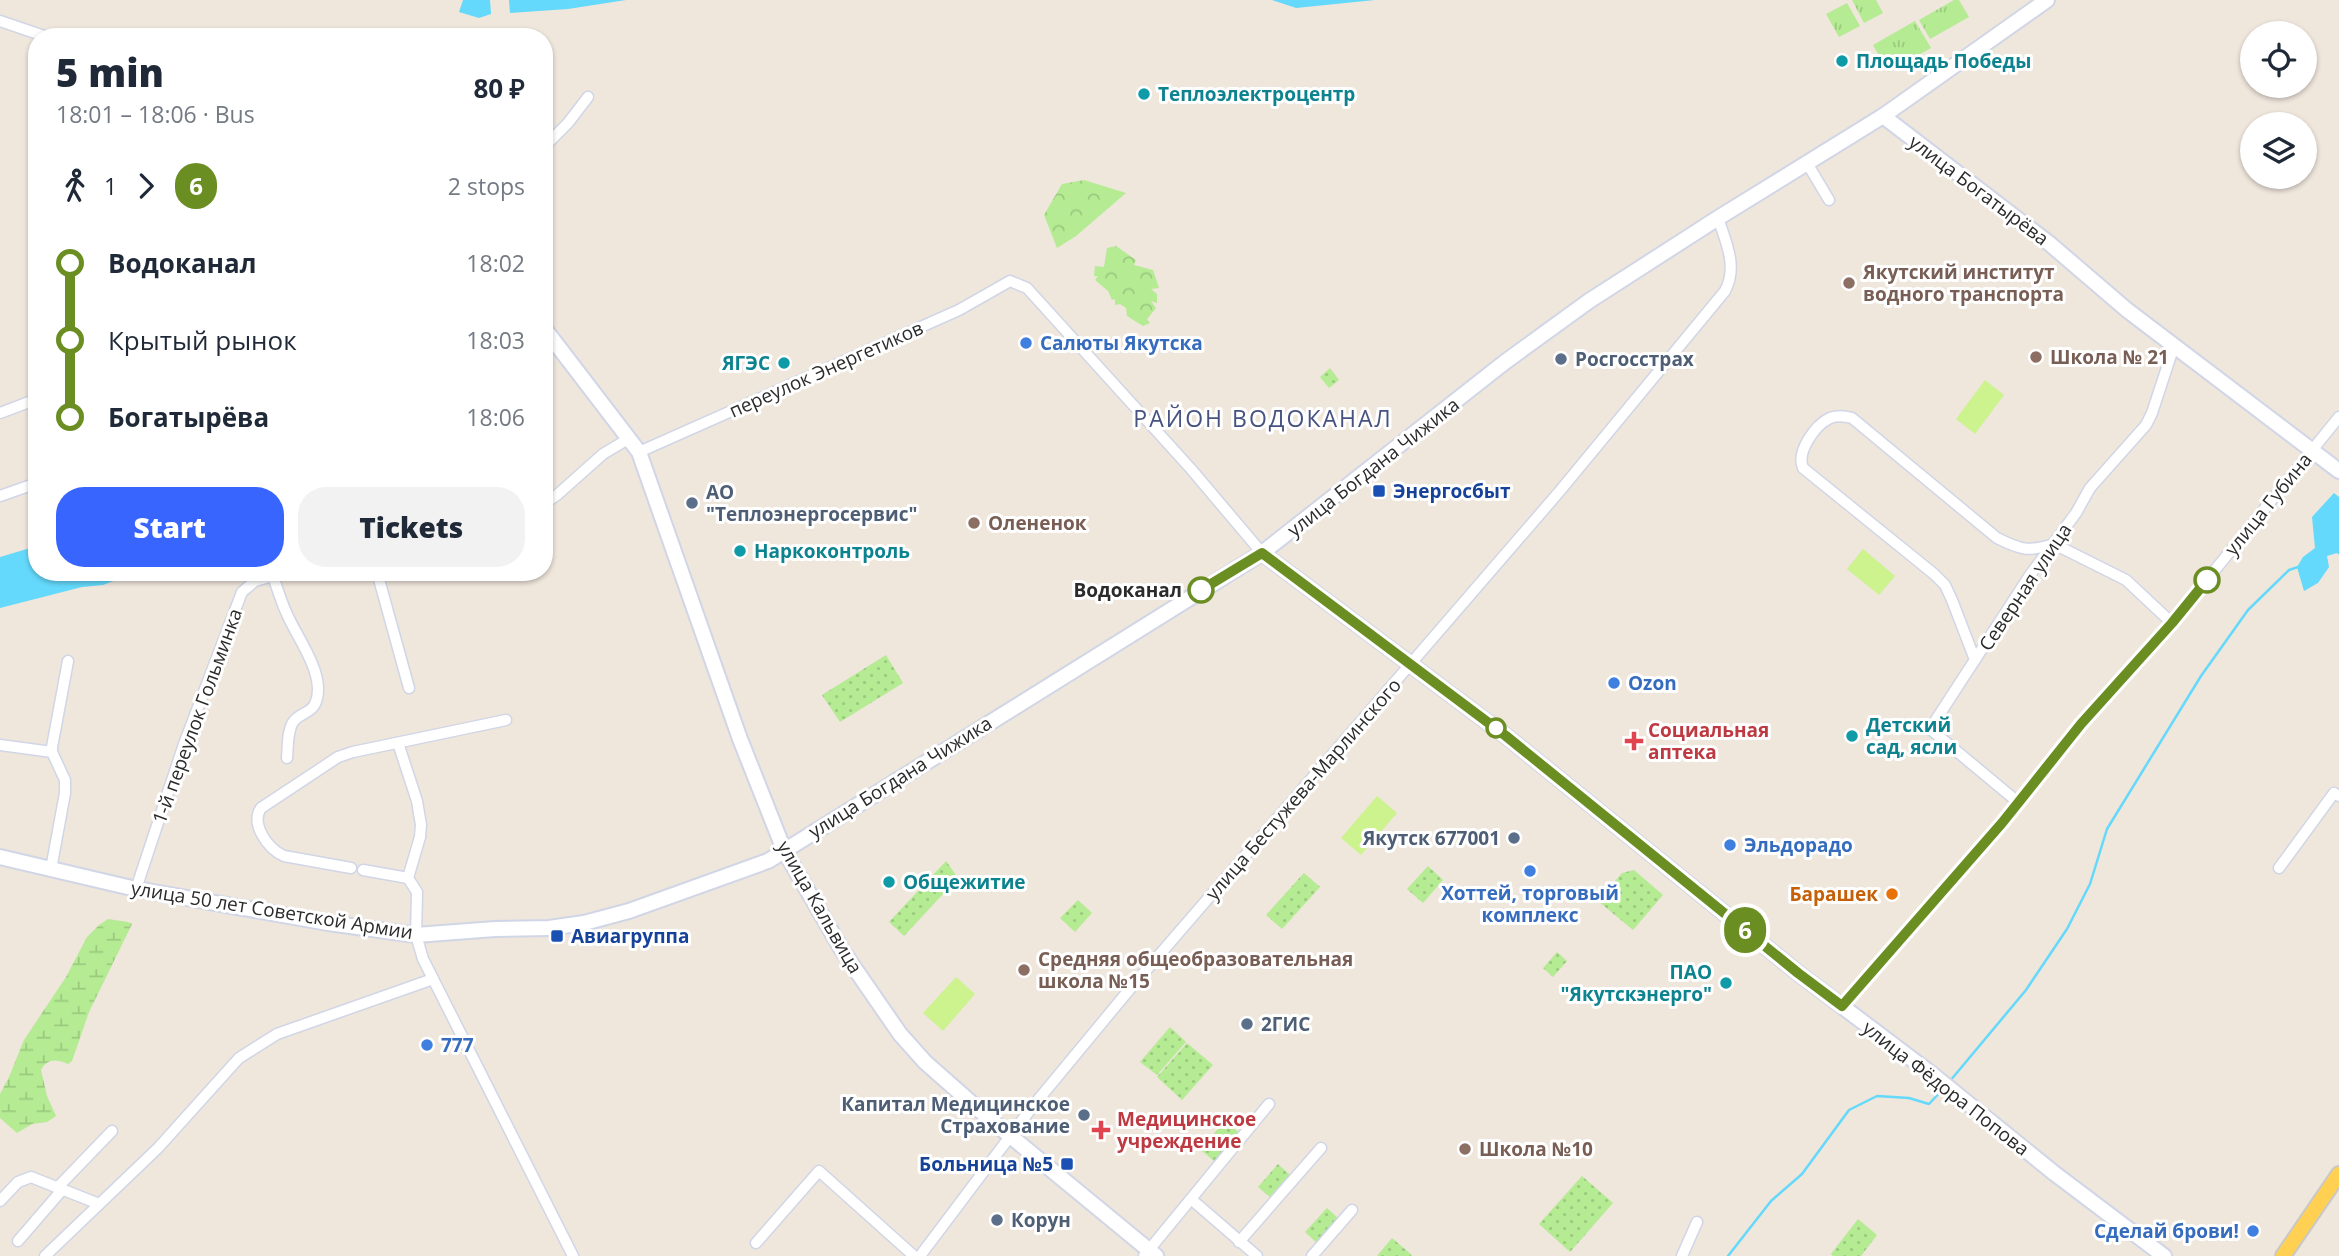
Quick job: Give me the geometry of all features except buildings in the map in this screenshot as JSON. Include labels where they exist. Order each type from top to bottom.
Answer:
[{"type":"main road","name":"улица Богдана Чижика","points":[[784,850],[1262,553],[1589,301],[1883,116],[2047,0]]},
{"type":"main road","name":"улица Богатырёва","points":[[1883,116],[2050,244],[2127,310],[2339,471]]},
{"type":"main road","points":[[553,340],[639,452]]},
{"type":"main road","name":"улица Кальвица","points":[[639,452],[740,739],[784,850],[842,950],[900,1034],[925,1062],[1150,1254]]},
{"type":"main road","name":"улица Фёдора Попова","points":[[1262,553],[1562,780],[1798,973],[2164,1256]]},
{"type":"main road","name":"улица 50 лет Советской Армии","points":[[0,857],[136,889],[328,923],[416,935],[549,928],[584,923],[629,911],[768,861],[784,850]]},
{"type":"main road","points":[[2283,1256],[2339,1174]]},
{"type":"street","points":[[0,21],[28,31]]},
{"type":"street","points":[[553,138],[588,97]]},
{"type":"street","points":[[1807,163],[1829,200]]},
{"type":"street","name":"улица Бестужева-Марлинского","points":[[920,1256],[1032,1106],[1559,492],[1725,291],[1731,280],[1731,260],[1718,218]]},
{"type":"street","name":"улица Фёдора Попова","points":[[1010,281],[1027,288],[1191,469],[1262,553]]},
{"type":"street","name":"переулок Энергетиков","points":[[639,452],[959,310],[1010,281]]},
{"type":"street","name":"Северная улица","points":[[2019,803],[1930,729],[2090,488],[2146,425],[2174,346]]},
{"type":"street","points":[[0,413],[28,402]]},
{"type":"street","points":[[1975,660],[1945,585],[1807,472],[1800,459],[1804,447],[1824,422],[1832,417],[1852,418],[1997,538],[2016,548],[2032,551],[2054,544],[2126,580],[2172,623]]},
{"type":"street","name":"улица Губина","points":[[1842,1006],[2019,803],[2081,724],[2172,623],[2339,417]]},
{"type":"street","points":[[553,498],[603,454],[628,439]]},
{"type":"street","points":[[0,496],[28,486]]},
{"type":"street","name":"1-й переулок Гольминка","points":[[136,889],[184,744],[242,592],[250,583],[257,581]]},
{"type":"street","points":[[275,581],[286,613],[316,674],[316,702],[309,711],[294,720],[287,758]]},
{"type":"street","points":[[379,581],[409,688]]},
{"type":"street","points":[[51,869],[65,793],[65,780],[52,752],[68,661]]},
{"type":"street","points":[[351,868],[284,856],[276,852],[257,822],[258,812],[338,757],[367,748],[506,720]]},
{"type":"street","points":[[398,743],[417,801],[421,825],[408,878]]},
{"type":"street","points":[[0,744],[52,752]]},
{"type":"street","points":[[2279,868],[2334,793],[2339,796]]},
{"type":"street","points":[[363,870],[408,878],[417,892],[416,935],[423,959],[573,1256]]},
{"type":"street","points":[[45,1256],[158,1148],[239,1058],[255,1046],[277,1034],[433,979]]},
{"type":"street","points":[[1150,1254],[1269,1104]]},
{"type":"street","points":[[18,1241],[112,1130]]},
{"type":"street","points":[[1240,1242],[1321,1148]]},
{"type":"street","points":[[756,1243],[819,1171],[914,1256]]},
{"type":"street","points":[[0,1201],[24,1178],[31,1177],[99,1204]]},
{"type":"street","points":[[1191,1199],[1257,1256]]},
{"type":"street","points":[[1312,1256],[1352,1210]]},
{"type":"street","points":[[1682,1256],[1697,1222]]},
{"type":"green space","points":[[1852,0],[1876,0],[1883,13],[1864,23]]},
{"type":"green space","points":[[1954,0],[1959,0],[1969,17],[1930,39],[1919,20]]},
{"type":"green space","points":[[1847,3],[1860,26],[1839,37],[1826,14]]},
{"type":"green space","points":[[1915,21],[1931,48],[1888,72],[1873,45]]},
{"type":"green space","points":[[1084,180],[1126,193],[1076,236],[1057,248],[1044,215],[1062,184]]},
{"type":"green space","points":[[1116,246],[1136,260],[1134,265],[1153,270],[1159,288],[1151,289],[1157,294],[1157,303],[1151,301],[1156,308],[1147,319],[1150,323],[1143,326],[1127,316],[1126,308],[1120,304],[1115,305],[1115,299],[1112,300],[1108,291],[1095,280],[1098,276],[1094,276],[1095,266],[1104,267],[1107,248]]},
{"type":"green space","points":[[1330,368],[1339,380],[1329,388],[1320,377]]},
{"type":"green space","points":[[1985,380],[2004,395],[1975,434],[1956,419]]},
{"type":"green space","points":[[1863,549],[1895,576],[1879,595],[1847,569]]},
{"type":"green space","points":[[886,655],[903,683],[840,722],[822,695]]},
{"type":"green space","points":[[1377,796],[1397,813],[1361,855],[1341,838]]},
{"type":"green space","points":[[946,861],[958,878],[904,936],[889,922]]},
{"type":"green space","points":[[1428,866],[1443,880],[1423,903],[1407,889]]},
{"type":"green space","points":[[1634,870],[1663,895],[1633,930],[1598,901],[1622,873]]},
{"type":"green space","points":[[1304,873],[1320,887],[1282,929],[1266,915]]},
{"type":"green space","points":[[1078,900],[1092,913],[1075,932],[1060,918]]},
{"type":"green space","points":[[108,919],[132,924],[89,1012],[72,1061],[68,1064],[49,1062],[41,1070],[47,1096],[56,1116],[47,1122],[32,1124],[17,1133],[0,1118],[0,1094],[24,1040],[66,977],[87,937]]},
{"type":"green space","points":[[1557,952],[1567,961],[1553,977],[1543,968]]},
{"type":"green space","points":[[956,977],[975,994],[943,1031],[923,1013]]},
{"type":"green space","points":[[1170,1027],[1186,1042],[1157,1075],[1140,1062]]},
{"type":"green space","points":[[1187,1043],[1213,1065],[1182,1100],[1157,1077]]},
{"type":"green space","points":[[1226,1120],[1240,1134],[1215,1162],[1200,1149]]},
{"type":"green space","points":[[1278,1164],[1291,1176],[1271,1198],[1258,1187]]},
{"type":"green space","points":[[1582,1176],[1613,1203],[1570,1252],[1539,1224]]},
{"type":"green space","points":[[1327,1208],[1340,1220],[1318,1244],[1305,1232]]},
{"type":"green space","points":[[1858,1219],[1877,1235],[1861,1256],[1833,1256],[1831,1254]]},
{"type":"green space","points":[[1392,1238],[1412,1255],[1377,1256]]},
{"type":"water","points":[[463,0],[490,0],[491,14],[479,18],[459,12]]},
{"type":"water","points":[[509,0],[626,0],[568,9],[510,13]]},
{"type":"water","points":[[1272,0],[1375,0],[1296,8]]},
{"type":"water","points":[[2334,493],[2339,497],[2339,555],[2337,553],[2327,556],[2329,567],[2318,583],[2304,591],[2297,567],[2303,557],[2315,548],[2312,517]]},
{"type":"water","points":[[28,549],[28,581],[113,581],[0,608],[0,557]]},
{"type":"waterway","points":[[1950,1081],[2026,990],[2067,929],[2090,884],[2107,829],[2201,676],[2248,610],[2289,570],[2298,567]]},
{"type":"waterway","points":[[1728,1256],[1771,1201],[1802,1174],[1849,1110],[1877,1096],[1909,1098],[1929,1104],[1944,1088]]},
{"type":"bus line","name":"6","points":[[1201,590],[1262,553],[1506,736],[1842,1006],[2002,823],[2081,724],[2207,580]]},
{"type":"place","name":"Площадь Победы","points":[[1842,61]]},
{"type":"place","name":"Теплоэлектроцентр","points":[[1144,94]]},
{"type":"place","name":"Якутский институт водного транспорта","points":[[1849,283]]},
{"type":"place","name":"Салюты Якутска","points":[[1026,343]]},
{"type":"place","name":"Школа № 21","points":[[2036,357]]},
{"type":"place","name":"Росгосстрах","points":[[1561,359]]},
{"type":"place","name":"ЯГЭС","points":[[784,363]]},
{"type":"place","name":"Энергосбыт","points":[[1379,491]]},
{"type":"place","name":"АО \"Теплоэнергосервис\"","points":[[692,503]]},
{"type":"place","name":"Олененок","points":[[974,523]]},
{"type":"place","name":"Наркоконтроль","points":[[740,551]]},
{"type":"place","name":"Водоканал","points":[[1201,590]]},
{"type":"place","name":"Ozon","points":[[1614,683]]},
{"type":"place","name":"Детский сад, ясли","points":[[1852,736]]},
{"type":"place","name":"Социальная аптека","points":[[1634,741]]},
{"type":"place","name":"Якутск 677001","points":[[1514,838]]},
{"type":"place","name":"Эльдорадо","points":[[1730,845]]},
{"type":"place","name":"Хоттей, торговый комплекс","points":[[1530,871]]},
{"type":"place","name":"Общежитие","points":[[889,882]]},
{"type":"place","name":"Барашек","points":[[1892,894]]},
{"type":"place","name":"Авиагруппа","points":[[557,936]]},
{"type":"place","name":"Средняя общеобразовательная школа №15","points":[[1024,970]]},
{"type":"place","name":"ПАО \"Якутскэнерго\"","points":[[1726,983]]},
{"type":"place","name":"2ГИС","points":[[1247,1024]]},
{"type":"place","name":"777","points":[[427,1045]]},
{"type":"place","name":"Капитал Медицинское Страхование","points":[[1084,1115]]},
{"type":"place","name":"Медицинское учреждение","points":[[1101,1130]]},
{"type":"place","name":"Школа №10","points":[[1465,1149]]},
{"type":"place","name":"Больница №5","points":[[1067,1164]]},
{"type":"place","name":"Корун","points":[[997,1220]]},
{"type":"place","name":"Сделай брови!","points":[[2253,1231]]},
{"type":"district","name":"РАЙОН ВОДОКАНАЛ","points":[[1263,419]]}]
